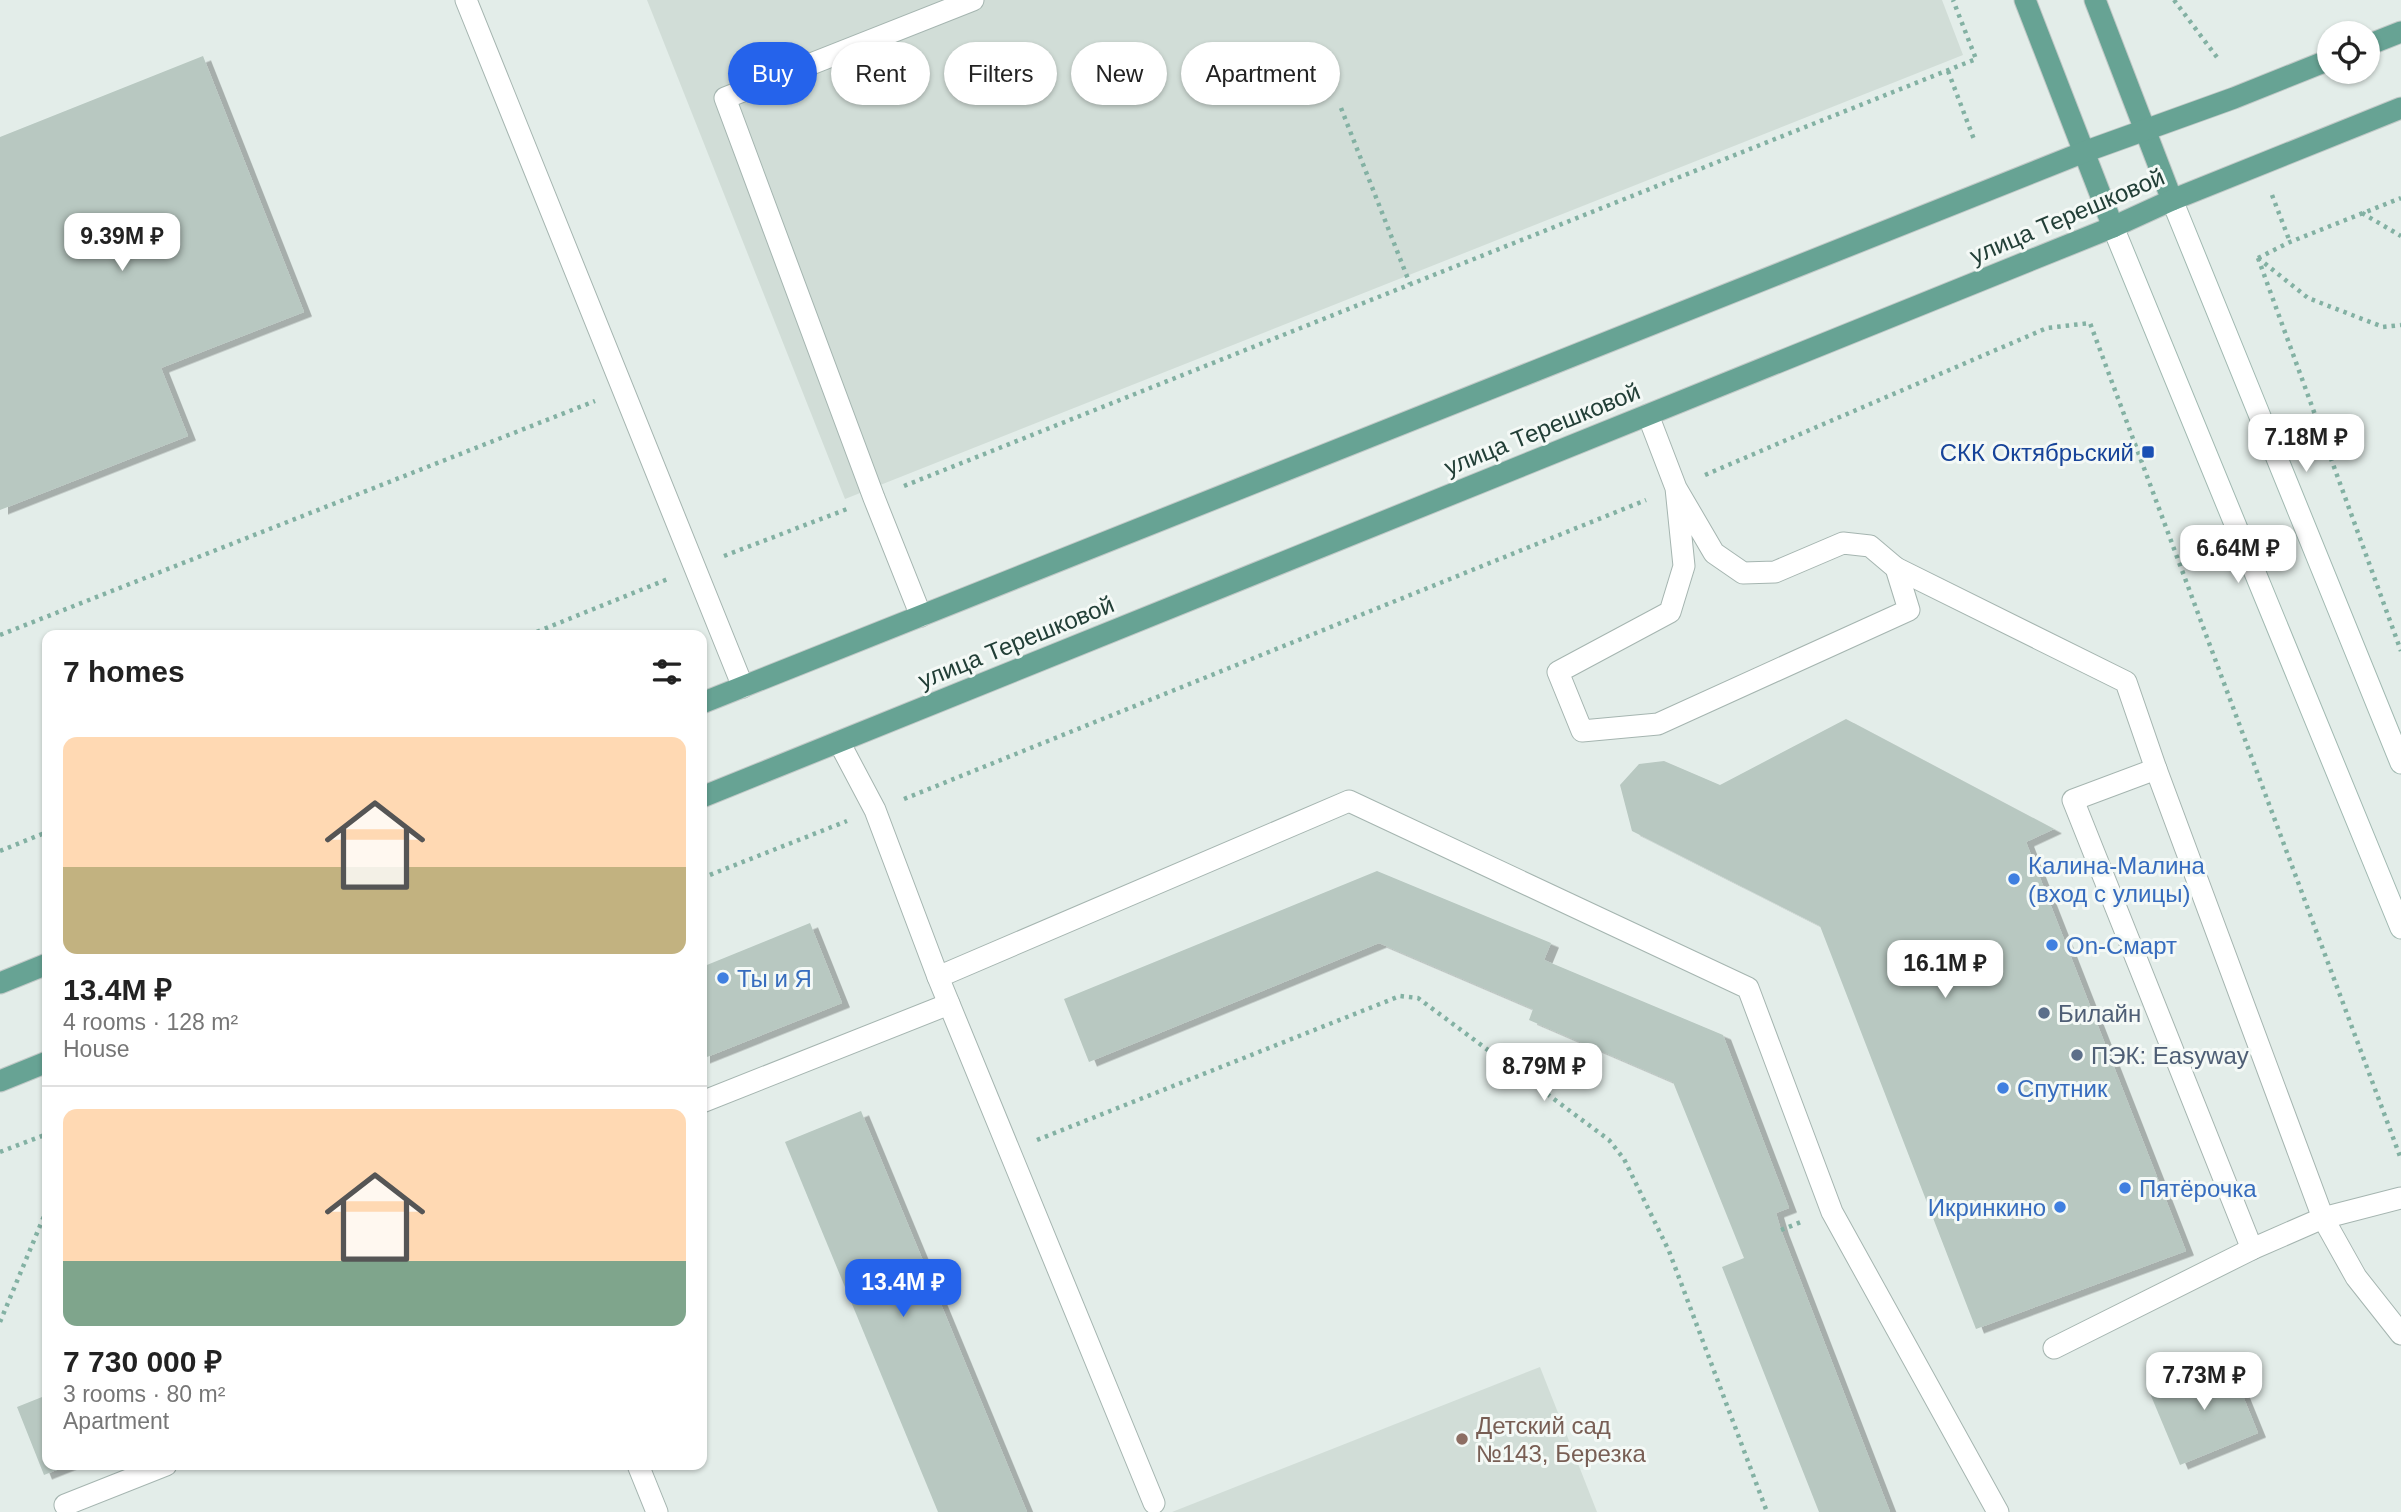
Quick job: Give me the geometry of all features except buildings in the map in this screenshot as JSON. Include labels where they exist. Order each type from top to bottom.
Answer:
[{"type":"main road","points":[[466,0],[743,687]]},
{"type":"main road","points":[[921,616],[874,498],[725,98],[973,0]]},
{"type":"main road","points":[[2025,0],[2113,227],[2401,928]]},
{"type":"main road","points":[[2095,0],[2172,200],[2401,763]]},
{"type":"main road","points":[[2380,40],[2401,32]]},
{"type":"main road","name":"улица Терешковой","points":[[707,701],[2084,152],[2317,66]]},
{"type":"main road","name":"улица Терешковой","points":[[707,795],[2401,108]]},
{"type":"main road","points":[[1648,415],[1676,488],[1714,553],[1743,573],[1775,572],[1843,543],[1870,546],[1896,568],[2126,682],[2323,1218],[2356,1277],[2401,1334]]},
{"type":"main road","points":[[1676,488],[1684,566],[1670,612],[1558,671],[1582,731],[1658,724],[1909,610],[1896,568]]},
{"type":"main road","points":[[839,742],[875,810],[938,977],[1154,1503]]},
{"type":"main road","points":[[2156,769],[2073,800],[2252,1249]]},
{"type":"main road","points":[[938,977],[1349,802],[1748,988],[1832,1212],[1998,1512]]},
{"type":"main road","points":[[0,983],[42,966]]},
{"type":"main road","points":[[707,1100],[949,1004]]},
{"type":"main road","points":[[0,1081],[42,1064]]},
{"type":"main road","points":[[2053,1348],[2252,1249],[2323,1218],[2401,1198]]},
{"type":"main road","points":[[65,1506],[154,1470]]},
{"type":"main road","points":[[640,1470],[657,1512]]},
{"type":"path","points":[[541,630],[1976,59],[1953,0]]},
{"type":"path","points":[[2174,0],[2219,60]]},
{"type":"path","points":[[1948,70],[1975,142]]},
{"type":"path","points":[[1341,108],[1410,284]]},
{"type":"path","points":[[2272,195],[2290,242]]},
{"type":"path","points":[[2258,258],[2290,242],[2401,198]]},
{"type":"path","points":[[2361,213],[2401,236]]},
{"type":"path","points":[[2258,258],[2308,298],[2383,327],[2401,325]]},
{"type":"path","points":[[2258,258],[2401,651]]},
{"type":"path","points":[[707,876],[1676,488],[2048,328],[2090,323],[2401,1160]]},
{"type":"path","points":[[0,635],[623,390]]},
{"type":"path","points":[[0,851],[42,834]]},
{"type":"path","points":[[1010,1151],[1400,996],[1418,998],[1609,1140],[1624,1160],[1669,1251],[1767,1512]]},
{"type":"path","points":[[0,1152],[42,1136]]},
{"type":"path","points":[[0,1322],[42,1221]]},
{"type":"shaded area","points":[[647,0],[1942,0],[1963,55],[845,499]]},
{"type":"shaded area","name":"Детский сад №143, Березка","points":[[1540,1367],[1597,1512],[1172,1512]]},
{"type":"place","name":"СКК Октябрьский","points":[[2148,452]]},
{"type":"place","name":"Калина-Малина (вход с улицы)","points":[[2014,879]]},
{"type":"place","name":"On-Смарт","points":[[2052,945]]},
{"type":"place","name":"Ты и Я","points":[[723,978]]},
{"type":"place","name":"Билайн","points":[[2044,1013]]},
{"type":"place","name":"ПЭК: Easyway","points":[[2077,1055]]},
{"type":"place","name":"Спутник","points":[[2003,1088]]},
{"type":"place","name":"Пятёрочка","points":[[2125,1188]]},
{"type":"place","name":"Икринкино","points":[[2060,1207]]},
{"type":"place","name":"Детский сад №143, Березка","points":[[1462,1439]]}]
